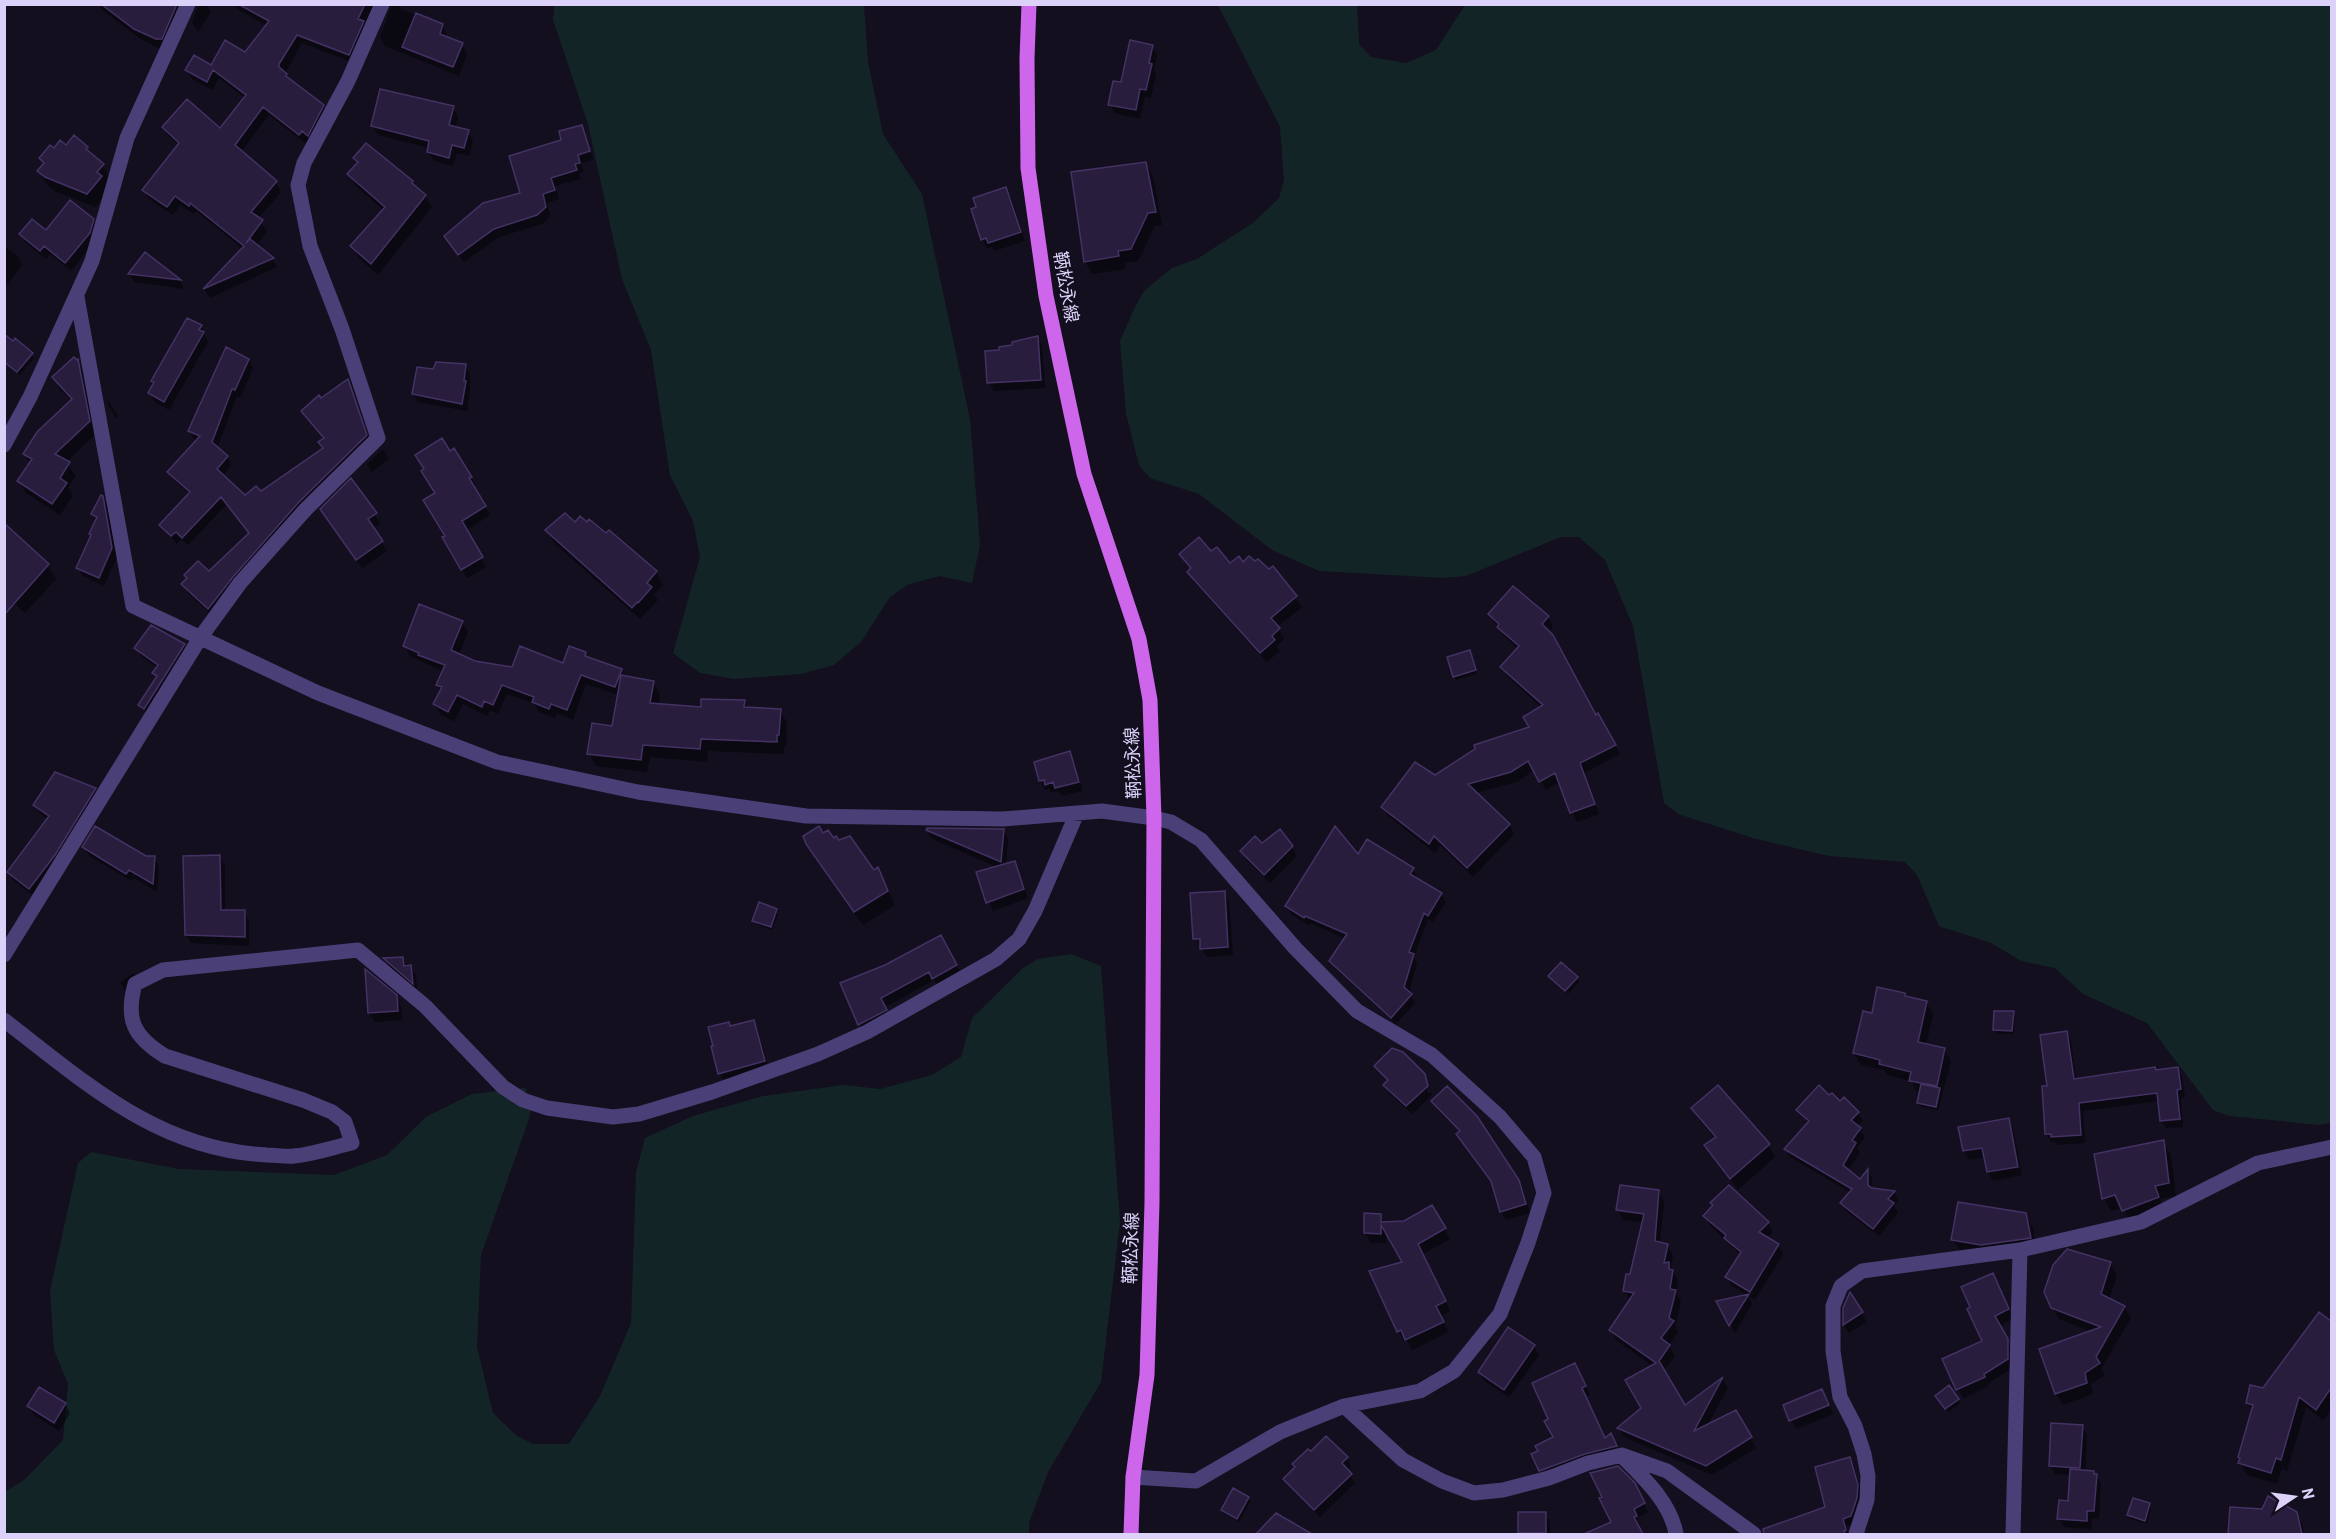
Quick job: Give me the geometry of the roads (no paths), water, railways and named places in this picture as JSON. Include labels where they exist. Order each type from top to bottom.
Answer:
[{"type":"main road","name":"鞆松永線","points":[[1029,4],[1028,168],[1046,296],[1084,474],[1139,639],[1150,700],[1154,818],[1154,1068],[1147,1375],[1133,1477],[1131,1534]]},
{"type":"street","points":[[4,445],[30,397],[77,297],[92,261],[127,138],[188,4]]},
{"type":"street","points":[[4,955],[200,638],[240,583],[306,509],[378,438],[342,329],[310,246],[298,185],[304,163],[348,81],[382,4]]},
{"type":"street","points":[[77,297],[133,606],[318,693],[497,762],[638,792],[806,816],[1003,819],[1102,811],[1171,822],[1201,840],[1294,948],[1357,1011],[1432,1055],[1500,1117],[1533,1157],[1544,1193],[1528,1243],[1500,1314],[1454,1371],[1420,1391],[1344,1406],[1280,1432],[1196,1481],[1133,1477]]},
{"type":"street","points":[[4,1020],[92,1088],[155,1127],[205,1146],[246,1154],[294,1156],[352,1143],[345,1122],[332,1112],[303,1100],[165,1056],[150,1046],[136,1032],[130,1001],[135,984],[162,970],[358,950],[425,1006],[503,1087],[523,1100],[547,1108],[613,1118],[639,1114],[712,1092],[818,1054],[867,1032],[996,959],[1019,939],[1035,911],[1077,813]]},
{"type":"street","points":[[1856,1534],[1867,1500],[1868,1476],[1855,1426],[1840,1397],[1833,1351],[1833,1306],[1841,1286],[1862,1271],[2020,1250],[2141,1222],[2258,1163],[2331,1147]]},
{"type":"street","points":[[2013,1534],[2020,1250]]},
{"type":"street","points":[[1344,1406],[1403,1460],[1442,1481],[1474,1493],[1503,1490],[1549,1478],[1588,1463],[1622,1455],[1667,1471],[1754,1534]]},
{"type":"street","points":[[1622,1455],[1654,1489],[1668,1511],[1676,1534]]}]
